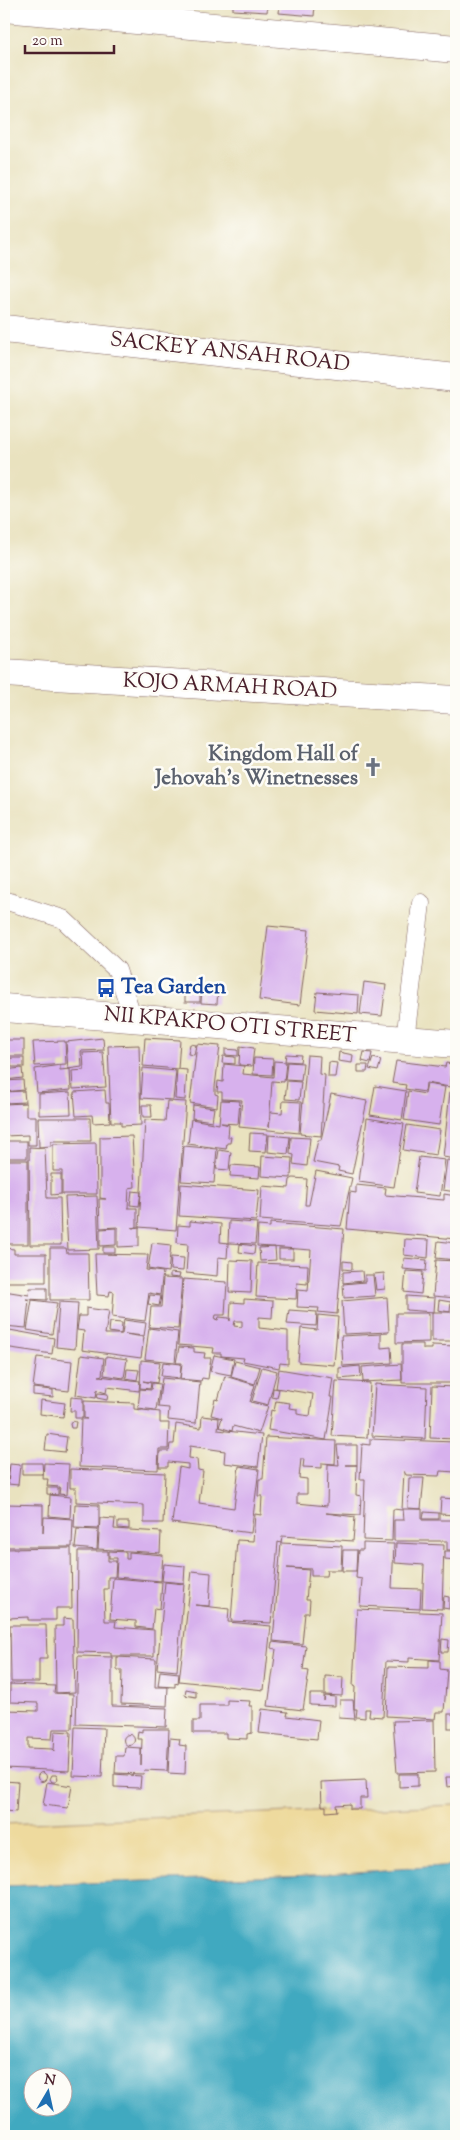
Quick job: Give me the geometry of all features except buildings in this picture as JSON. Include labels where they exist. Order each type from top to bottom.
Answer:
[{"type":"street","points":[[4,8],[456,49]]},
{"type":"street","name":"SACKEY ANSAH ROAD","points":[[4,329],[456,378]]},
{"type":"street","name":"KOJO ARMAH ROAD","points":[[4,673],[456,700]]},
{"type":"street","name":"NII KPAKPO OTI STREET","points":[[4,1008],[456,1044]]},
{"type":"lane","points":[[4,900],[63,919],[117,970],[133,1018]]},
{"type":"lane","points":[[404,1040],[421,904]]},
{"type":"sand","points":[[456,1805],[456,1865],[314,1875],[4,1886],[4,1824]]},
{"type":"water","points":[[456,1865],[456,2136],[4,2136],[4,1886],[314,1875]]},
{"type":"place","name":"Kingdom Hall of Jehovah's Winetnesses","points":[[373,767]]},
{"type":"place","name":"Tea Garden","points":[[106,988]]}]
